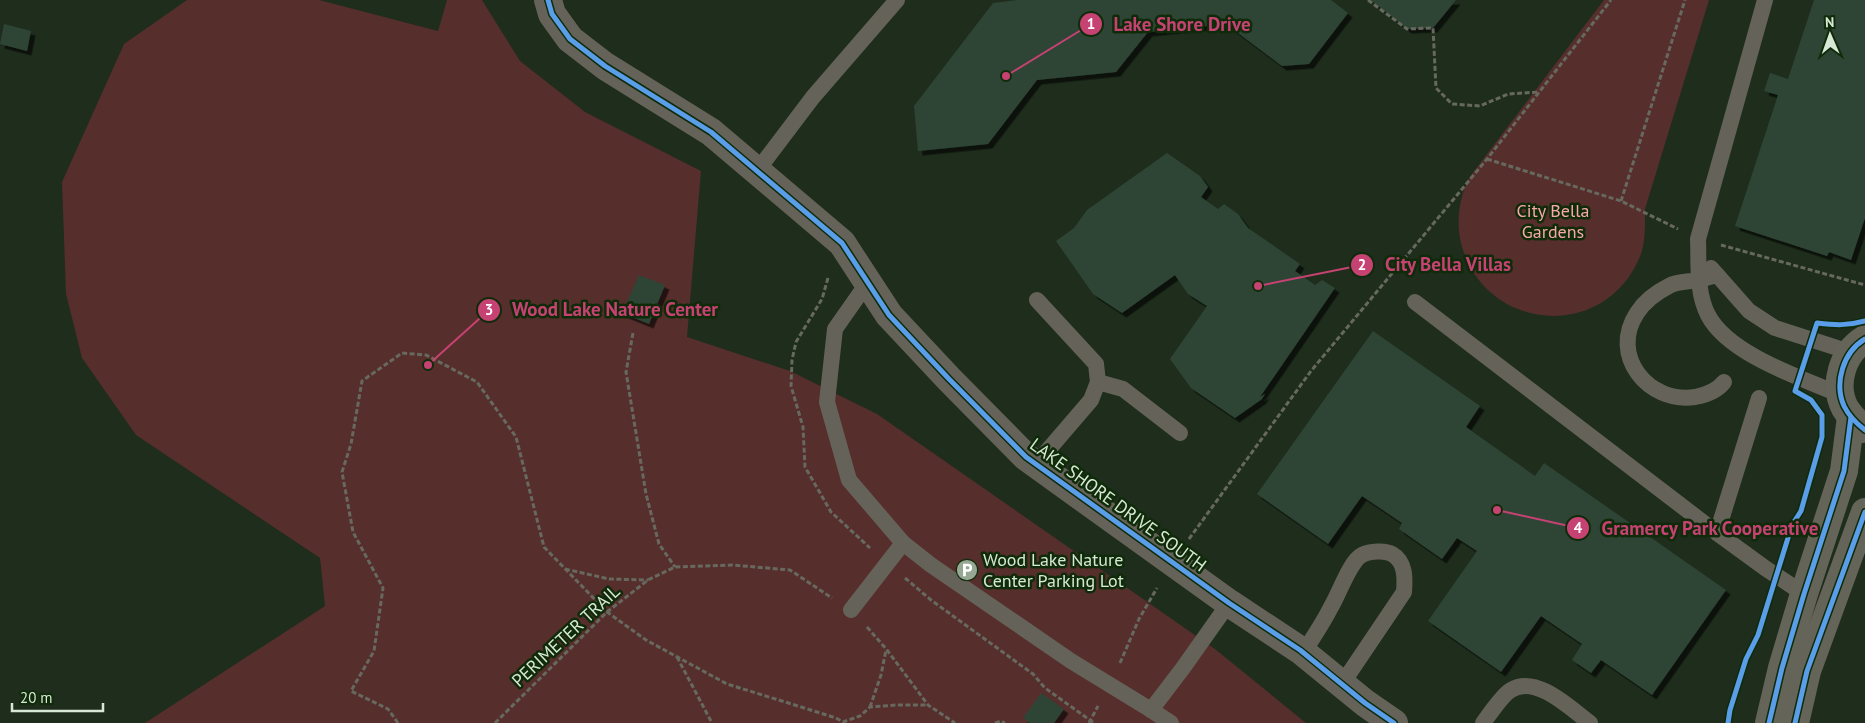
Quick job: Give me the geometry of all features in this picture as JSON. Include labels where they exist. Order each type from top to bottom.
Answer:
[{"type":"main road","points":[[1769,723],[1782,668],[1804,594],[1844,471],[1852,414],[1842,373],[1843,366],[1858,346]]},
{"type":"main road","points":[[1795,723],[1808,671],[1865,512]]},
{"type":"street","name":"LAKE SHORE DRIVE SOUTH","points":[[548,0],[552,14],[570,39],[605,66],[711,132],[842,243],[889,315],[1026,457],[1228,603],[1303,653],[1394,723]]},
{"type":"lane","points":[[757,171],[813,97],[896,0]]},
{"type":"lane","points":[[1765,0],[1698,239],[1701,296],[1708,315],[1725,338],[1852,414]]},
{"type":"lane","points":[[1698,239],[1709,265],[1717,275],[1749,310],[1775,328],[1858,346]]},
{"type":"lane","points":[[1717,275],[1670,285],[1651,297],[1637,311],[1628,337],[1631,359],[1636,370],[1652,388],[1672,397],[1687,398],[1702,396],[1720,388],[1724,382]]},
{"type":"lane","points":[[868,282],[835,329],[827,402],[849,480],[904,543],[931,565],[1071,662],[1171,723]]},
{"type":"lane","points":[[1036,464],[1091,400],[1098,382],[1096,364],[1037,300]]},
{"type":"lane","points":[[1415,302],[1717,533],[1764,568],[1804,594]]},
{"type":"lane","points":[[1098,382],[1123,389],[1180,433]]},
{"type":"lane","points":[[1717,533],[1759,398]]},
{"type":"lane","points":[[851,610],[904,543]]},
{"type":"lane","points":[[1303,653],[1332,606],[1354,562],[1362,555],[1377,551],[1392,554],[1400,562],[1406,576],[1404,592],[1342,684]]},
{"type":"lane","points":[[1151,710],[1228,603]]},
{"type":"lane","points":[[1483,723],[1510,690],[1522,686],[1536,687],[1555,696],[1590,723]]},
{"type":"path","points":[[1368,0],[1407,29],[1433,28],[1436,88],[1452,104],[1480,106],[1508,94],[1540,92]]},
{"type":"path","points":[[1122,659],[1139,620],[1172,562],[1312,371],[1487,159],[1611,0]]},
{"type":"path","points":[[1621,201],[1685,0]]},
{"type":"path","points":[[633,333],[626,372],[646,494],[659,544],[675,566]]},
{"type":"path","points":[[398,723],[388,709],[350,691],[374,651],[383,588],[352,532],[342,472],[350,444],[362,381],[402,352],[426,355],[477,382],[516,438],[544,547],[607,612],[646,640],[727,684],[842,722],[860,716],[870,707],[887,650]]},
{"type":"path","points":[[564,568],[609,578],[648,580]]},
{"type":"path","points":[[676,656],[712,723]]},
{"type":"path","points":[[870,707],[928,705]]},
{"type":"path","points":[[995,723],[1001,721],[1005,723]]},
{"type":"green space","points":[[187,0],[319,0],[438,31],[447,0],[482,0],[520,61],[585,112],[701,171],[687,337],[790,371],[877,414],[1215,649],[1306,723],[145,723],[325,606],[320,558],[136,435],[82,358],[66,294],[62,182],[124,44]]},
{"type":"green space","name":"City Bella Gardens","points":[[1604,0],[1709,0],[1645,209],[1644,242],[1638,261],[1620,287],[1597,305],[1571,314],[1544,315],[1517,309],[1493,294],[1473,272],[1459,235],[1461,203],[1465,187],[1471,175]]},
{"type":"building","points":[[1019,0],[1331,0],[1348,13],[1309,64],[1282,66],[1226,24],[1148,32],[1116,72],[1037,80],[988,144],[918,151],[914,106],[993,3]]},
{"type":"building","points":[[1371,0],[1456,0],[1433,28],[1407,29]]},
{"type":"building","points":[[1814,0],[1865,0],[1865,218],[1851,260],[1829,252],[1827,256],[1735,226],[1778,95],[1764,91],[1770,73],[1788,79]]},
{"type":"building","points":[[4,24],[31,31],[27,51],[0,44]]},
{"type":"building","points":[[1167,153],[1200,176],[1208,187],[1201,197],[1218,209],[1224,204],[1238,214],[1248,228],[1300,264],[1295,271],[1315,285],[1322,280],[1335,288],[1260,397],[1265,394],[1262,399],[1235,418],[1191,388],[1170,359],[1207,306],[1188,294],[1175,275],[1122,313],[1093,294],[1056,241],[1074,228],[1087,210]]},
{"type":"building","points":[[639,275],[665,285],[649,324],[622,313]]},
{"type":"building","points":[[1373,331],[1480,406],[1466,427],[1535,476],[1544,463],[1726,590],[1652,695],[1601,660],[1591,673],[1572,660],[1582,644],[1541,616],[1501,672],[1428,621],[1477,551],[1457,538],[1442,559],[1399,529],[1402,523],[1362,496],[1328,544],[1257,494]]},
{"type":"building","points":[[1041,693],[1064,709],[1054,723],[1030,723],[1023,718]]},
{"type":"cycle path","points":[[548,0],[552,14],[570,39],[605,66],[711,132],[842,243],[889,315],[1026,457],[1229,603],[1300,650],[1365,703],[1394,723]]},
{"type":"cycle path","points":[[1728,723],[1730,710],[1746,659],[1758,635],[1792,525],[1801,511],[1822,437],[1822,415],[1811,400],[1795,391],[1817,323],[1841,325],[1865,321]]},
{"type":"cycle path","points":[[1865,339],[1851,352],[1840,378],[1841,397],[1844,406],[1853,420],[1865,430]]},
{"type":"cycle path","points":[[1769,723],[1782,668],[1804,594],[1844,471],[1851,417]]},
{"type":"cycle path","points":[[1795,723],[1807,671],[1865,512]]},
{"type":"place","name":"Lake Shore Drive","points":[[1006,76]]},
{"type":"place","name":"City Bella Villas","points":[[1258,286]]},
{"type":"place","name":"Wood Lake Nature Center","points":[[428,365]]},
{"type":"place","name":"Gramercy Park Cooperative","points":[[1497,510]]},
{"type":"place","name":"Wood Lake Nature Center Parking Lot","points":[[967,570]]}]
